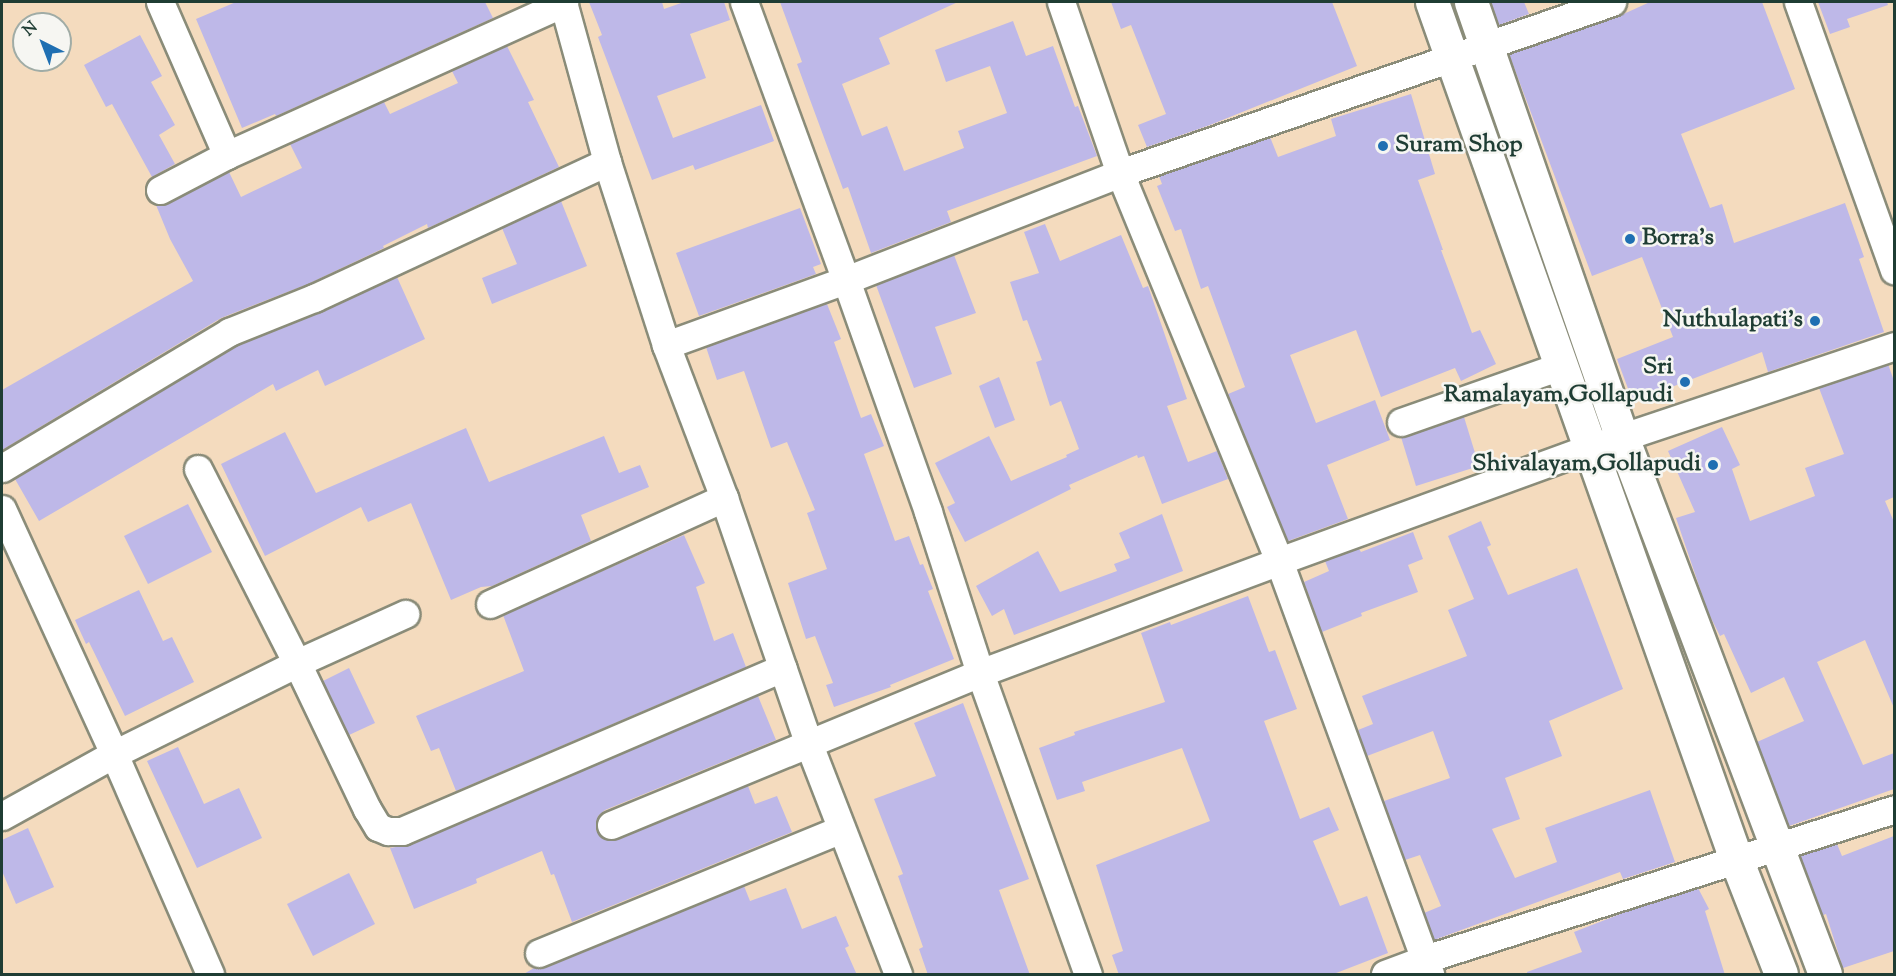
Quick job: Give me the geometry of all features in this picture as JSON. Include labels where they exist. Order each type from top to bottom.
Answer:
[{"type":"street","points":[[160,2],[227,155]]},
{"type":"street","points":[[160,190],[227,155],[563,2],[607,162],[666,345],[724,498],[808,742],[898,975]]},
{"type":"street","points":[[744,2],[846,280],[928,512],[980,673],[1088,975]]},
{"type":"street","points":[[1061,2],[1120,173],[1279,561],[1427,967]]},
{"type":"street","points":[[1432,2],[1736,859],[1780,975]]},
{"type":"street","points":[[1471,2],[1622,437],[1825,975]]},
{"type":"street","points":[[666,345],[846,280],[1120,173],[1612,2]]},
{"type":"street","points":[[1798,2],[1894,270]]},
{"type":"street","points":[[2,468],[230,332],[324,293],[607,162]]},
{"type":"street","points":[[610,825],[980,673],[1279,561],[1590,448],[1894,346]]},
{"type":"street","points":[[1401,422],[1561,366]]},
{"type":"street","points":[[198,469],[297,663],[367,809],[378,827],[388,831],[402,831],[783,668]]},
{"type":"street","points":[[490,604],[724,498]]},
{"type":"street","points":[[2,509],[114,754],[210,975]]},
{"type":"street","points":[[2,816],[114,754],[297,663],[405,614]]},
{"type":"street","points":[[1385,975],[1427,967],[1736,859],[1894,808]]},
{"type":"street","points":[[539,953],[841,829]]},
{"type":"building","points":[[236,2],[485,2],[493,18],[276,116],[275,114],[242,128],[196,19]]},
{"type":"building","points":[[589,2],[662,2],[664,9],[684,2],[724,2],[730,20],[690,34],[706,78],[657,96],[673,138],[761,105],[774,141],[695,170],[693,165],[652,180],[598,37],[602,35]]},
{"type":"building","points":[[780,2],[958,2],[879,38],[890,64],[842,84],[862,136],[887,126],[904,171],[964,148],[958,131],[1007,113],[990,66],[946,82],[935,50],[1013,21],[1026,56],[1053,46],[1075,107],[1078,106],[1097,156],[947,211],[951,222],[871,253],[848,187],[843,189],[797,64],[802,62]]},
{"type":"building","points":[[1111,2],[1332,2],[1357,66],[1210,125],[1147,147],[1138,125],[1166,114],[1131,25],[1121,29]]},
{"type":"building","points":[[1491,2],[1524,2],[1529,14],[1499,25]]},
{"type":"building","points":[[1650,2],[1762,2],[1795,89],[1681,134],[1710,208],[1722,204],[1734,243],[1845,203],[1864,257],[1859,259],[1884,332],[1768,372],[1762,352],[1633,402],[1617,359],[1673,337],[1642,257],[1592,276],[1509,54],[1617,17]]},
{"type":"building","points":[[1818,2],[1887,2],[1888,5],[1847,19],[1850,27],[1830,34]]},
{"type":"building","points":[[140,35],[162,76],[151,82],[175,125],[159,135],[175,164],[152,177],[112,104],[106,107],[84,65]]},
{"type":"building","points":[[507,46],[534,100],[528,102],[559,167],[428,228],[427,224],[383,246],[384,248],[308,284],[221,318],[2,450],[2,390],[193,281],[170,239],[156,205],[167,204],[229,172],[241,197],[302,168],[290,144],[384,102],[390,114],[458,83],[452,71]]},
{"type":"building","points":[[1411,94],[1435,174],[1418,180],[1472,333],[1480,330],[1496,364],[1461,381],[1455,368],[1381,397],[1356,330],[1290,355],[1316,423],[1375,400],[1390,440],[1327,465],[1348,519],[1288,541],[1228,394],[1245,387],[1208,286],[1201,289],[1181,229],[1175,231],[1157,186],[1162,184],[1159,176],[1270,137],[1278,157],[1336,136],[1331,119]]},
{"type":"building","points":[[561,201],[587,266],[492,304],[482,278],[517,264],[502,228]]},
{"type":"building","points":[[800,208],[821,264],[813,267],[816,274],[699,316],[676,253]]},
{"type":"building","points":[[1045,224],[1060,261],[1121,235],[1143,288],[1148,286],[1187,399],[1167,406],[1188,462],[1217,451],[1228,479],[1162,504],[1144,456],[1138,458],[1137,455],[1069,485],[1071,489],[965,542],[947,507],[955,503],[935,463],[989,436],[1011,481],[1067,457],[1066,455],[1079,449],[1061,401],[1050,406],[1036,362],[1042,360],[1027,320],[1023,321],[1010,282],[1039,273],[1024,232]]},
{"type":"building","points":[[954,255],[976,313],[935,327],[952,374],[914,388],[876,285]]},
{"type":"building","points":[[397,277],[425,339],[325,386],[318,370],[276,391],[273,384],[39,521],[15,479],[236,346],[321,312]]},
{"type":"building","points":[[827,304],[841,339],[834,342],[861,418],[871,414],[884,446],[864,454],[895,541],[909,536],[920,565],[923,564],[933,589],[928,591],[954,659],[890,685],[891,687],[834,707],[826,685],[833,683],[815,636],[806,639],[788,583],[827,569],[807,513],[815,510],[787,442],[771,448],[744,371],[717,380],[706,347]]},
{"type":"building","points":[[1888,364],[1894,381],[1894,497],[1885,501],[1894,522],[1894,708],[1865,640],[1817,662],[1863,765],[1894,753],[1894,789],[1789,826],[1757,742],[1804,721],[1784,677],[1751,693],[1724,634],[1720,636],[1708,612],[1676,518],[1695,512],[1668,451],[1722,427],[1740,465],[1732,469],[1750,521],[1815,496],[1805,468],[1844,454],[1819,388]]},
{"type":"building","points":[[999,377],[1015,420],[995,428],[979,386]]},
{"type":"building","points":[[1464,417],[1479,466],[1416,486],[1401,437]]},
{"type":"building","points":[[466,428],[489,482],[604,436],[619,473],[640,465],[649,487],[581,515],[591,541],[492,586],[481,587],[451,600],[411,503],[368,522],[361,507],[265,556],[221,464],[285,432],[316,493]]},
{"type":"building","points":[[188,504],[212,552],[148,584],[124,536]]},
{"type":"building","points":[[1162,514],[1183,571],[1014,635],[1004,609],[992,616],[976,586],[1038,551],[1060,592],[1117,571],[1114,564],[1130,558],[1119,533]]},
{"type":"building","points":[[1481,521],[1491,545],[1487,547],[1508,595],[1577,568],[1623,689],[1549,721],[1562,756],[1505,778],[1520,819],[1492,829],[1515,878],[1557,862],[1545,828],[1650,790],[1675,862],[1623,879],[1620,872],[1434,940],[1424,913],[1441,906],[1420,855],[1405,860],[1384,801],[1450,778],[1433,731],[1367,756],[1358,730],[1373,724],[1362,696],[1467,656],[1448,610],[1474,599],[1448,536]]},
{"type":"building","points":[[1413,532],[1423,559],[1408,565],[1418,592],[1361,613],[1362,616],[1322,632],[1304,582],[1329,571],[1325,561],[1359,549],[1361,552]]},
{"type":"building","points":[[684,535],[705,583],[696,587],[714,641],[733,633],[746,667],[456,791],[439,748],[431,751],[416,716],[524,671],[503,615]]},
{"type":"building","points":[[139,590],[163,641],[172,637],[194,682],[125,716],[89,642],[86,644],[75,620]]},
{"type":"building","points":[[1248,596],[1269,652],[1275,650],[1297,709],[1264,721],[1300,819],[1329,807],[1339,830],[1313,841],[1340,906],[1367,896],[1388,953],[1331,975],[1119,975],[1112,955],[1123,951],[1096,865],[1210,821],[1182,748],[1082,782],[1085,791],[1057,800],[1039,748],[1075,735],[1074,732],[1165,702],[1141,633],[1170,622],[1171,625]]},
{"type":"building","points":[[349,668],[375,723],[349,735],[323,681]]},
{"type":"building","points":[[758,696],[776,740],[605,810],[598,816],[596,830],[602,838],[617,840],[748,786],[755,804],[777,796],[792,832],[572,922],[554,874],[551,875],[542,851],[476,879],[477,883],[414,909],[390,848],[408,845]]},
{"type":"building","points":[[963,703],[1029,879],[999,890],[1030,975],[928,975],[919,949],[923,947],[898,876],[903,874],[874,799],[936,776],[914,723]]},
{"type":"building","points":[[178,747],[204,804],[239,788],[262,838],[197,868],[147,761]]},
{"type":"building","points":[[28,828],[54,887],[16,904],[2,871],[2,840]]},
{"type":"building","points":[[1894,836],[1894,951],[1843,968],[1826,914],[1823,915],[1800,856],[1837,844],[1842,856]]},
{"type":"building","points":[[349,873],[375,924],[313,956],[287,904]]},
{"type":"building","points":[[744,886],[750,901],[786,888],[802,929],[836,916],[849,946],[845,948],[857,975],[522,975],[534,968],[545,968]]},
{"type":"building","points":[[1698,888],[1709,909],[1705,911],[1725,975],[1527,975],[1527,972],[1582,952],[1574,932]]},
{"type":"place","name":"Suram Shop","points":[[1383,146]]},
{"type":"place","name":"Borra's","points":[[1630,239]]},
{"type":"place","name":"Nuthulapati's","points":[[1815,321]]},
{"type":"place","name":"Sri Ramalayam,Gollapudi","points":[[1685,382]]},
{"type":"place","name":"Shivalayam,Gollapudi","points":[[1713,465]]}]
